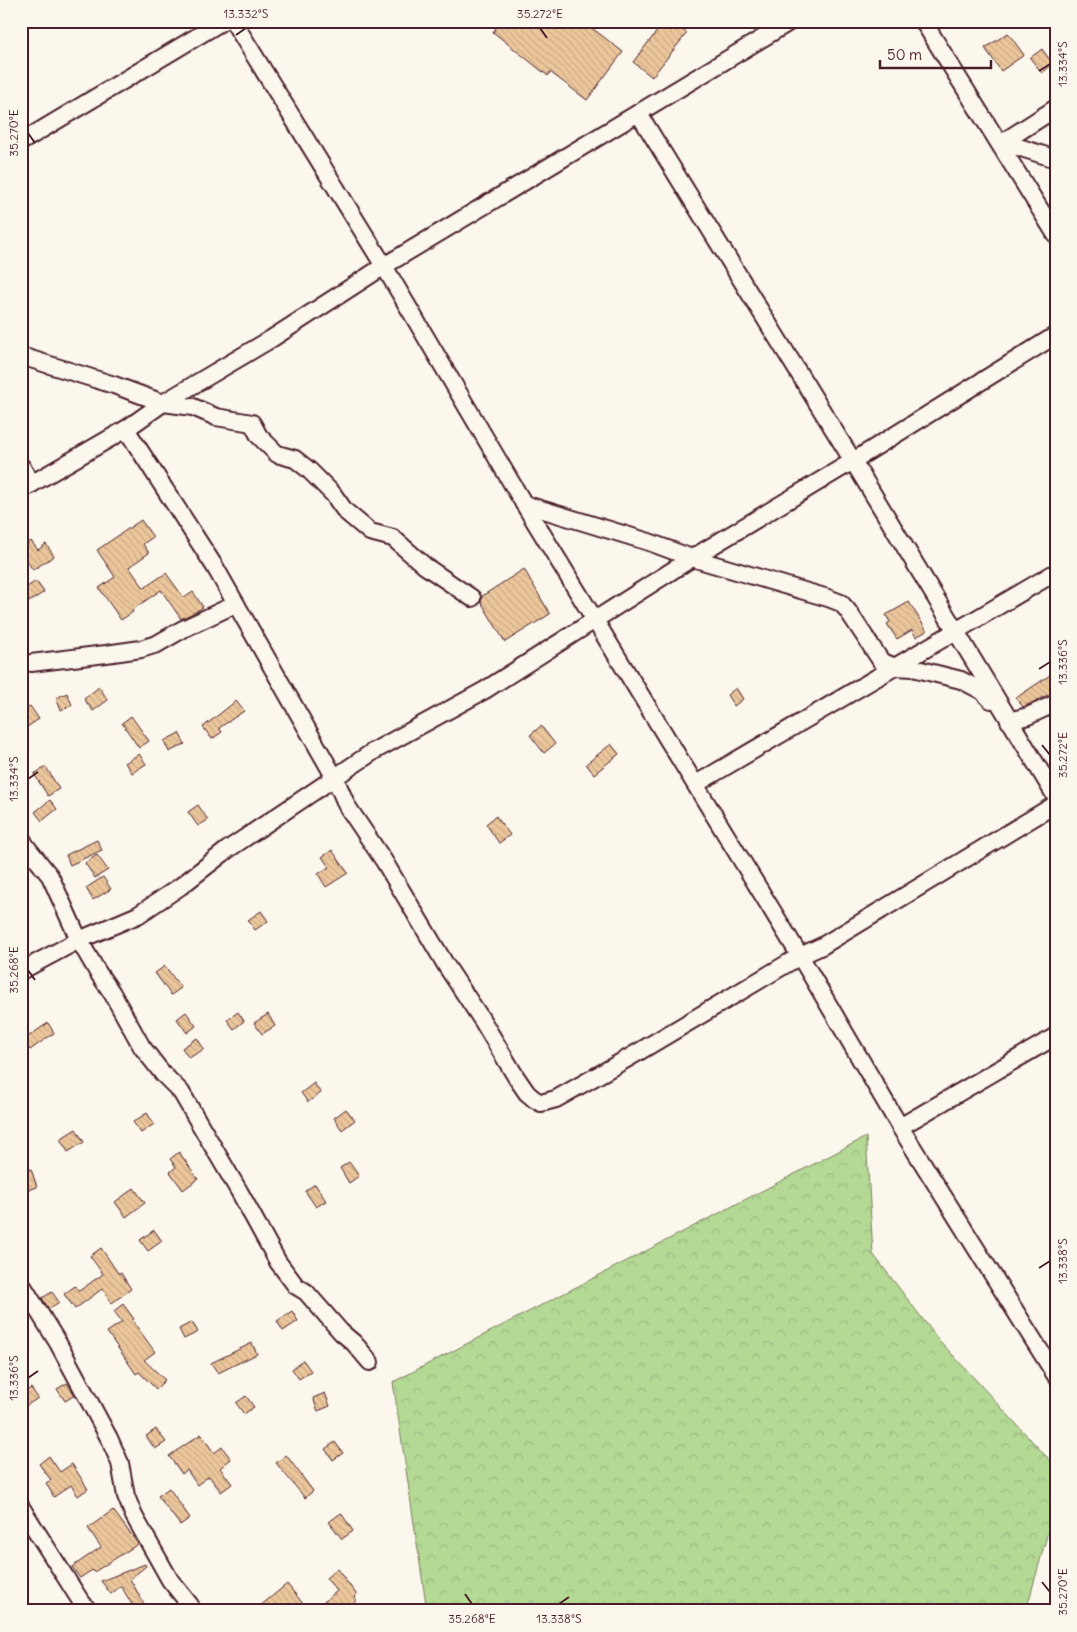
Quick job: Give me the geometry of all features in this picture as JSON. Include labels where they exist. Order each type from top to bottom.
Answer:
[{"type":"street","points":[[21,142],[223,21]]},
{"type":"street","points":[[233,21],[384,266],[524,504],[800,956],[900,1126],[1056,1376]]},
{"type":"street","points":[[21,466],[26,487],[126,429],[163,403],[271,339],[384,266],[791,21]]},
{"type":"street","points":[[923,21],[1056,235]]},
{"type":"street","points":[[1000,144],[1056,108]]},
{"type":"street","points":[[639,114],[853,461],[1005,716],[1056,797]]},
{"type":"street","points":[[1000,144],[1015,146],[1056,160]]},
{"type":"street","points":[[21,971],[80,940],[138,915],[181,886],[227,850],[374,751],[485,690],[692,558],[1056,335]]},
{"type":"street","points":[[21,356],[163,403],[193,408],[216,417],[252,423],[258,436],[277,454],[295,459],[309,470],[333,494],[345,511],[370,532],[393,538],[425,566],[472,598]]},
{"type":"street","points":[[126,429],[215,567],[335,778],[347,806],[384,861],[516,1078],[527,1093],[541,1103],[556,1099],[800,956],[822,946],[1056,804]]},
{"type":"street","points":[[524,504],[841,603],[881,661],[895,667],[913,668],[961,680],[982,692],[1005,716],[1028,716],[1056,703]]},
{"type":"street","points":[[696,784],[1056,572]]},
{"type":"street","points":[[32,663],[141,649],[157,644],[183,629],[236,604]]},
{"type":"street","points":[[21,837],[50,876],[80,940],[142,1046],[163,1074],[181,1092],[278,1262],[296,1286],[306,1292],[370,1362]]},
{"type":"street","points":[[900,1126],[1056,1036]]},
{"type":"street","points":[[21,1283],[58,1343],[109,1438],[120,1463],[126,1496],[134,1516],[170,1580],[190,1605],[192,1611]]},
{"type":"street","points":[[21,1507],[80,1600],[89,1611]]},
{"type":"green space","points":[[866,1137],[873,1254],[938,1339],[1056,1467],[1056,1503],[1026,1611],[427,1611],[393,1382]]},
{"type":"building","points":[[501,21],[583,21],[623,52],[587,100],[550,72],[548,76],[493,32]]},
{"type":"building","points":[[665,21],[672,21],[687,33],[652,77],[633,62]]},
{"type":"building","points":[[1008,33],[1024,55],[1001,71],[985,48]]},
{"type":"building","points":[[1042,49],[1053,64],[1042,73],[1030,58]]},
{"type":"building","points":[[141,520],[153,537],[143,544],[149,553],[129,567],[144,588],[166,573],[184,598],[193,592],[203,607],[197,611],[181,619],[161,590],[121,620],[99,588],[115,577],[97,550]]},
{"type":"building","points":[[31,541],[38,550],[46,544],[54,556],[33,570],[21,553],[21,548]]},
{"type":"building","points":[[524,569],[550,614],[505,642],[481,602],[482,596]]},
{"type":"building","points":[[36,581],[44,592],[29,602],[21,591]]},
{"type":"building","points":[[909,602],[927,631],[916,637],[912,630],[897,639],[887,624],[890,622],[886,615]]},
{"type":"building","points":[[1056,671],[1056,691],[1023,707],[1016,698]]},
{"type":"building","points":[[99,687],[108,700],[93,711],[84,699]]},
{"type":"building","points":[[736,688],[743,699],[734,706],[727,695]]},
{"type":"building","points":[[67,693],[72,705],[61,710],[56,698]]},
{"type":"building","points":[[236,701],[244,711],[219,728],[222,732],[212,739],[203,727]]},
{"type":"building","points":[[30,706],[39,719],[21,731],[21,711]]},
{"type":"building","points":[[131,716],[149,741],[139,748],[122,723]]},
{"type":"building","points":[[541,726],[555,744],[544,753],[530,735]]},
{"type":"building","points":[[179,733],[185,744],[169,752],[164,741]]},
{"type":"building","points":[[611,744],[619,754],[594,774],[586,764]]},
{"type":"building","points":[[139,754],[146,764],[132,773],[125,763]]},
{"type":"building","points":[[46,767],[59,789],[48,796],[34,774]]},
{"type":"building","points":[[50,800],[57,809],[42,821],[35,812]]},
{"type":"building","points":[[198,805],[208,820],[198,826],[188,812]]},
{"type":"building","points":[[496,816],[510,835],[499,843],[486,824]]},
{"type":"building","points":[[97,840],[102,850],[70,865],[66,855]]},
{"type":"building","points":[[332,850],[348,873],[326,887],[318,874],[329,867],[322,857]]},
{"type":"building","points":[[97,855],[108,870],[95,878],[85,863]]},
{"type":"building","points":[[103,877],[111,889],[93,900],[86,888]]},
{"type":"building","points":[[261,911],[268,921],[255,930],[248,920]]},
{"type":"building","points":[[165,966],[181,988],[171,995],[155,973]]},
{"type":"building","points":[[186,1012],[196,1026],[187,1033],[177,1019]]},
{"type":"building","points":[[238,1012],[244,1021],[234,1029],[227,1020]]},
{"type":"building","points":[[268,1014],[275,1026],[262,1034],[254,1023]]},
{"type":"building","points":[[48,1023],[54,1033],[30,1050],[23,1040]]},
{"type":"building","points":[[197,1038],[204,1049],[189,1058],[182,1048]]},
{"type":"building","points":[[314,1083],[321,1093],[308,1102],[301,1093]]},
{"type":"building","points":[[346,1109],[355,1120],[342,1130],[334,1118]]},
{"type":"building","points":[[147,1113],[154,1124],[141,1133],[133,1122]]},
{"type":"building","points":[[76,1129],[84,1142],[68,1152],[60,1139]]},
{"type":"building","points":[[179,1152],[198,1179],[183,1190],[170,1172],[176,1167],[170,1159]]},
{"type":"building","points":[[349,1162],[359,1176],[349,1183],[340,1168]]},
{"type":"building","points":[[31,1169],[37,1187],[21,1192],[21,1173]]},
{"type":"building","points":[[315,1184],[326,1201],[316,1207],[305,1191]]},
{"type":"building","points":[[134,1188],[145,1203],[126,1217],[115,1202]]},
{"type":"building","points":[[154,1230],[162,1241],[148,1251],[140,1240]]},
{"type":"building","points":[[101,1248],[131,1289],[112,1303],[102,1289],[75,1309],[64,1294],[75,1286],[79,1291],[103,1274],[90,1256]]},
{"type":"building","points":[[52,1292],[59,1302],[49,1309],[42,1298]]},
{"type":"building","points":[[123,1304],[155,1352],[144,1360],[165,1380],[156,1389],[139,1372],[136,1374],[107,1332],[122,1322],[114,1311]]},
{"type":"building","points":[[292,1311],[298,1321],[283,1331],[277,1321]]},
{"type":"building","points":[[192,1322],[198,1332],[184,1339],[179,1329]]},
{"type":"building","points":[[252,1343],[257,1354],[218,1373],[211,1363]]},
{"type":"building","points":[[303,1360],[311,1371],[299,1379],[292,1369]]},
{"type":"building","points":[[67,1383],[75,1395],[65,1401],[57,1389]]},
{"type":"building","points":[[31,1388],[38,1398],[21,1409],[21,1394]]},
{"type":"building","points":[[325,1393],[330,1406],[318,1411],[313,1398]]},
{"type":"building","points":[[246,1396],[254,1407],[244,1414],[236,1403]]},
{"type":"building","points":[[156,1429],[166,1442],[155,1449],[146,1436]]},
{"type":"building","points":[[201,1434],[214,1453],[222,1447],[231,1459],[220,1468],[232,1484],[221,1492],[209,1476],[197,1485],[187,1470],[182,1474],[169,1456]]},
{"type":"building","points":[[335,1442],[343,1453],[333,1460],[325,1449]]},
{"type":"building","points":[[286,1455],[313,1491],[305,1498],[276,1463]]},
{"type":"building","points":[[49,1456],[60,1472],[72,1464],[88,1489],[78,1496],[71,1485],[54,1497],[46,1483],[51,1480],[39,1464]]},
{"type":"building","points":[[169,1488],[190,1518],[180,1525],[158,1496]]},
{"type":"building","points":[[113,1510],[138,1544],[94,1572],[92,1570],[80,1578],[72,1567],[101,1547],[88,1528]]},
{"type":"building","points":[[341,1513],[353,1531],[342,1539],[329,1522]]},
{"type":"building","points":[[145,1564],[146,1566],[130,1579],[148,1611],[136,1611],[121,1586],[111,1594],[101,1581]]},
{"type":"building","points":[[337,1569],[357,1595],[354,1597],[357,1600],[344,1611],[313,1611],[337,1591],[326,1578]]},
{"type":"building","points":[[287,1584],[309,1611],[254,1611]]}]
